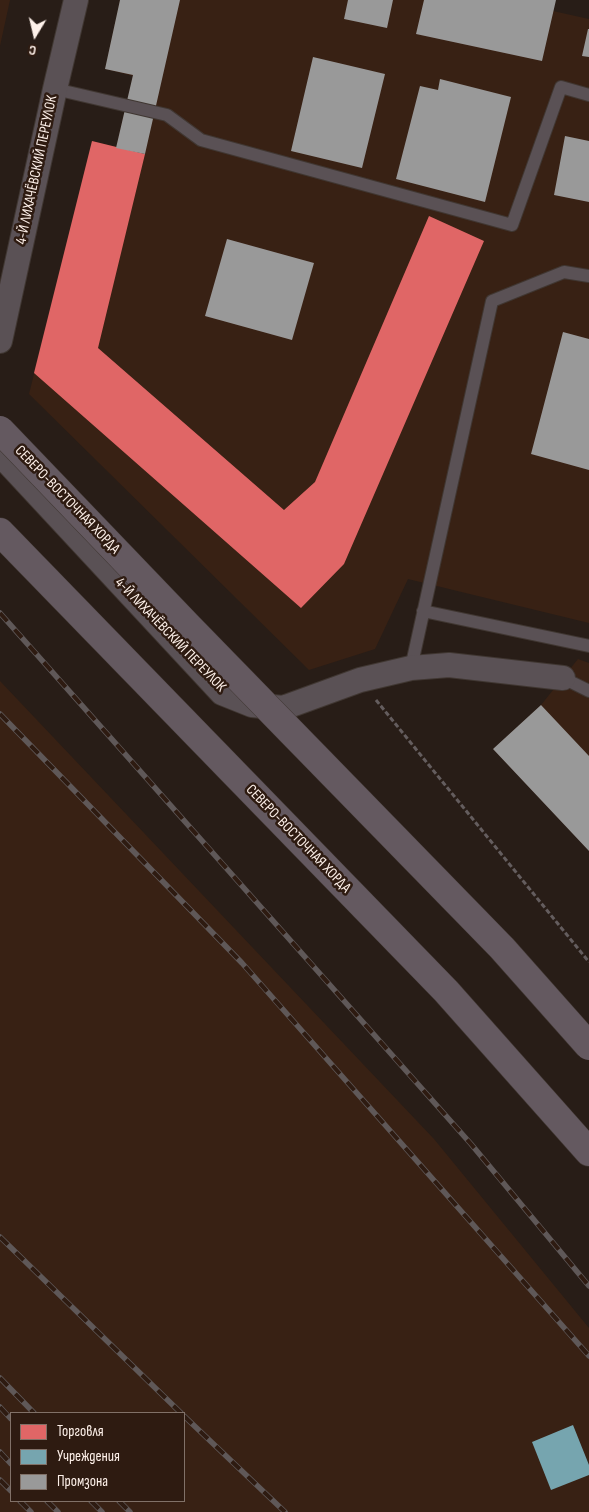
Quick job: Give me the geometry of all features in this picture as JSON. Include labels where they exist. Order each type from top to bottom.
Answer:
[{"type":"main road","name":"СЕВЕРО-ВОСТОЧНАЯ ХОРДА","points":[[0,430],[502,948],[589,1046]]},
{"type":"main road","name":"СЕВЕРО-ВОСТОЧНАЯ ХОРДА","points":[[0,532],[446,991],[589,1152]]},
{"type":"street","name":"4-Й ЛИХАЧЁВСКИЙ ПЕРЕУЛОК","points":[[0,341],[76,0]]},
{"type":"street","name":"4-Й ЛИХАЧЁВСКИЙ ПЕРЕУЛОК","points":[[0,454],[222,693],[252,705],[283,708],[360,680],[411,668],[449,666],[563,678]]},
{"type":"lane","points":[[55,89],[167,116],[201,140],[512,225],[561,87],[589,95]]},
{"type":"lane","points":[[411,668],[492,301],[564,272],[589,276]]},
{"type":"lane","points":[[423,611],[589,646]]},
{"type":"lane","points":[[563,678],[589,690]]},
{"type":"path","points":[[360,680],[589,962]]},
{"type":"shaded area","points":[[0,0],[10,0],[0,46]]},
{"type":"shaded area","points":[[120,0],[555,0],[553,11],[589,19],[589,623],[408,579],[375,649],[309,670],[29,394],[92,141],[116,147],[133,76],[105,69]]},
{"type":"shaded area","points":[[578,659],[589,663],[589,851],[493,749],[541,705]]},
{"type":"shaded area","points":[[0,681],[434,1139],[589,1328],[589,1512],[0,1512]]},
{"type":"building: Торговля","points":[[92,141],[145,154],[98,348],[284,510],[315,482],[429,216],[484,241],[344,564],[301,608],[34,373]]},
{"type":"building: Учреждения","points":[[573,1425],[589,1465],[589,1475],[551,1490],[532,1442]]},
{"type":"building: Промзона","points":[[120,0],[180,0],[145,154],[116,148],[133,75],[105,69]]},
{"type":"building: Промзона","points":[[348,0],[393,0],[387,28],[344,19]]},
{"type":"building: Промзона","points":[[424,0],[556,0],[542,61],[416,34]]},
{"type":"building: Промзона","points":[[589,29],[589,57],[582,56]]},
{"type":"building: Промзона","points":[[313,57],[385,74],[362,168],[291,151]]},
{"type":"building: Промзона","points":[[440,79],[511,97],[485,202],[396,179],[420,86],[438,90]]},
{"type":"building: Промзона","points":[[565,136],[589,141],[589,202],[554,195]]},
{"type":"building: Промзона","points":[[227,239],[314,263],[292,340],[205,316]]},
{"type":"building: Промзона","points":[[563,332],[589,339],[589,470],[531,454]]},
{"type":"building: Промзона","points":[[541,705],[589,756],[589,851],[493,749]]},
{"type":"railway","points":[[0,613],[471,1144],[589,1286]]},
{"type":"railway","points":[[0,714],[242,963],[589,1356]]},
{"type":"railway","points":[[0,1237],[180,1412]]},
{"type":"railway","points":[[0,1378],[33,1412]]},
{"type":"railway","points":[[0,1407],[10,1418]]},
{"type":"railway","points":[[185,1417],[285,1512]]},
{"type":"railway","points":[[0,1452],[10,1463]]},
{"type":"railway","points":[[0,1480],[10,1490]]},
{"type":"railway","points":[[21,1502],[31,1512]]},
{"type":"railway","points":[[48,1502],[58,1512]]},
{"type":"railway","points":[[92,1502],[102,1512]]},
{"type":"railway","points":[[120,1502],[130,1512]]}]
